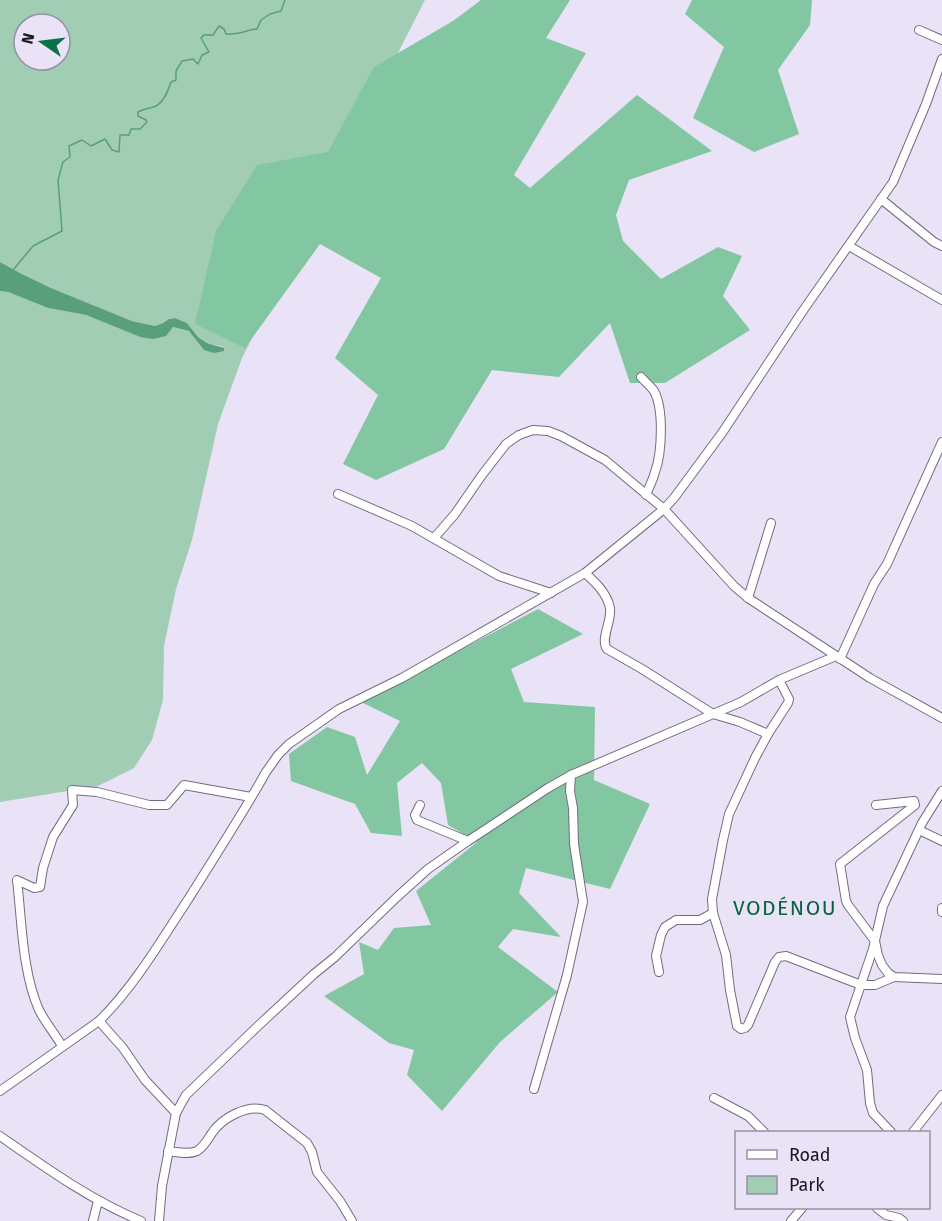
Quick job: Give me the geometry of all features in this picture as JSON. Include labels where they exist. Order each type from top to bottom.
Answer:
[{"type":"street","points":[[919,30],[942,40]]},
{"type":"street","points":[[0,1091],[99,1021],[127,989],[165,936],[266,772],[289,744],[339,709],[402,678],[585,573],[664,509],[722,433],[893,182],[926,104],[942,58]]},
{"type":"street","points":[[881,199],[942,246]]},
{"type":"street","points":[[849,246],[942,300]]},
{"type":"street","points":[[641,377],[656,395],[661,433],[656,471],[646,495]]},
{"type":"street","points":[[434,538],[455,514],[507,444],[519,435],[533,430],[548,431],[605,459],[664,509],[734,586],[748,598],[870,678],[942,718]]},
{"type":"street","points":[[159,1221],[162,1186],[176,1113],[186,1095],[428,869],[571,775],[741,702],[779,680],[838,658],[874,584],[887,564],[942,442]]},
{"type":"street","points":[[338,494],[412,526],[499,576],[551,592]]},
{"type":"street","points":[[748,598],[771,523]]},
{"type":"street","points":[[585,573],[605,596],[610,607],[604,639],[607,649],[713,714],[768,734]]},
{"type":"street","points":[[779,680],[789,699],[788,703],[747,773],[729,814],[712,899],[713,913],[726,955],[737,1026],[741,1029],[748,1025],[779,957],[786,956],[861,985],[875,985],[894,976]]},
{"type":"street","points":[[534,1089],[567,975],[584,902],[574,844],[571,775]]},
{"type":"street","points":[[62,1046],[40,1012],[30,986],[17,880],[34,888],[40,887],[43,868],[53,837],[73,805],[72,790],[98,792],[148,805],[167,805],[184,785],[251,797]]},
{"type":"street","points":[[890,1131],[873,1113],[867,1070],[851,1026],[851,1010],[856,1003],[883,906],[920,826],[942,791]]},
{"type":"street","points":[[876,805],[914,801],[920,826],[942,841]]},
{"type":"street","points":[[420,805],[415,815],[417,820],[468,841]]},
{"type":"street","points":[[915,805],[840,864],[848,905],[875,941],[878,956],[888,973],[894,976],[942,979]]},
{"type":"street","points":[[659,972],[656,956],[665,927],[676,921],[700,920],[713,913]]},
{"type":"street","points":[[99,1021],[123,1048],[145,1080],[176,1113]]},
{"type":"street","points":[[914,1131],[942,1095]]},
{"type":"street","points":[[714,1098],[748,1116],[763,1131]]},
{"type":"street","points":[[168,1151],[192,1153],[204,1145],[219,1124],[236,1114],[252,1109],[265,1110],[308,1143],[317,1172],[340,1201],[352,1221]]},
{"type":"street","points":[[0,1136],[98,1202],[141,1221]]},
{"type":"street","points":[[93,1221],[98,1202]]},
{"type":"street","points":[[791,1221],[801,1209]]},
{"type":"street","points":[[883,1218],[903,1221]]},
{"type":"green space","points":[[0,0],[425,0],[242,358],[218,424],[192,540],[176,589],[164,646],[163,700],[152,740],[134,768],[98,786],[0,802],[0,291],[48,308],[86,315],[140,337],[165,336],[173,327],[189,331],[205,350],[224,347],[207,343],[198,337],[187,323],[175,318],[155,326],[132,321],[22,274],[0,262]]},
{"type":"shaded area","points":[[481,0],[570,0],[546,38],[586,53],[514,175],[530,188],[637,95],[712,151],[629,180],[616,215],[623,241],[661,279],[718,247],[742,256],[723,296],[750,330],[665,383],[630,383],[610,323],[559,377],[492,370],[444,449],[376,480],[343,464],[378,395],[335,358],[381,278],[320,244],[245,348],[195,324],[216,231],[257,165],[328,152],[374,67],[453,21]]},
{"type":"shaded area","points":[[692,0],[812,0],[810,25],[778,70],[799,134],[754,152],[693,118],[724,47],[685,14]]},
{"type":"shaded area","points":[[0,262],[51,288],[132,321],[155,326],[175,318],[187,323],[198,337],[207,343],[224,348],[224,351],[214,353],[204,350],[189,331],[173,327],[166,336],[153,339],[140,337],[86,315],[48,308],[0,291]]},
{"type":"shaded area","points":[[538,609],[583,634],[511,669],[524,702],[595,707],[594,780],[650,804],[610,889],[526,868],[519,893],[561,937],[513,929],[498,947],[558,992],[500,1042],[442,1111],[407,1075],[414,1050],[389,1043],[324,996],[364,974],[359,942],[378,950],[394,928],[431,925],[416,891],[477,842],[448,825],[441,783],[422,763],[397,783],[402,836],[371,833],[355,804],[291,781],[289,754],[327,727],[355,737],[367,775],[400,721],[361,702]]},
{"type":"waterway","points":[[13,270],[33,246],[62,231],[58,180],[63,162],[70,157],[69,146],[82,140],[91,146],[105,139],[112,150],[119,152],[120,135],[129,135],[131,129],[140,129],[147,122],[138,116],[138,112],[157,106],[162,101],[171,82],[176,80],[176,71],[182,61],[193,59],[198,64],[202,55],[209,52],[201,38],[204,35],[213,35],[219,26],[226,34],[257,29],[261,20],[281,11],[285,0]]},
{"type":"district","name":"VODÉNOU","points":[[785,908]]}]
